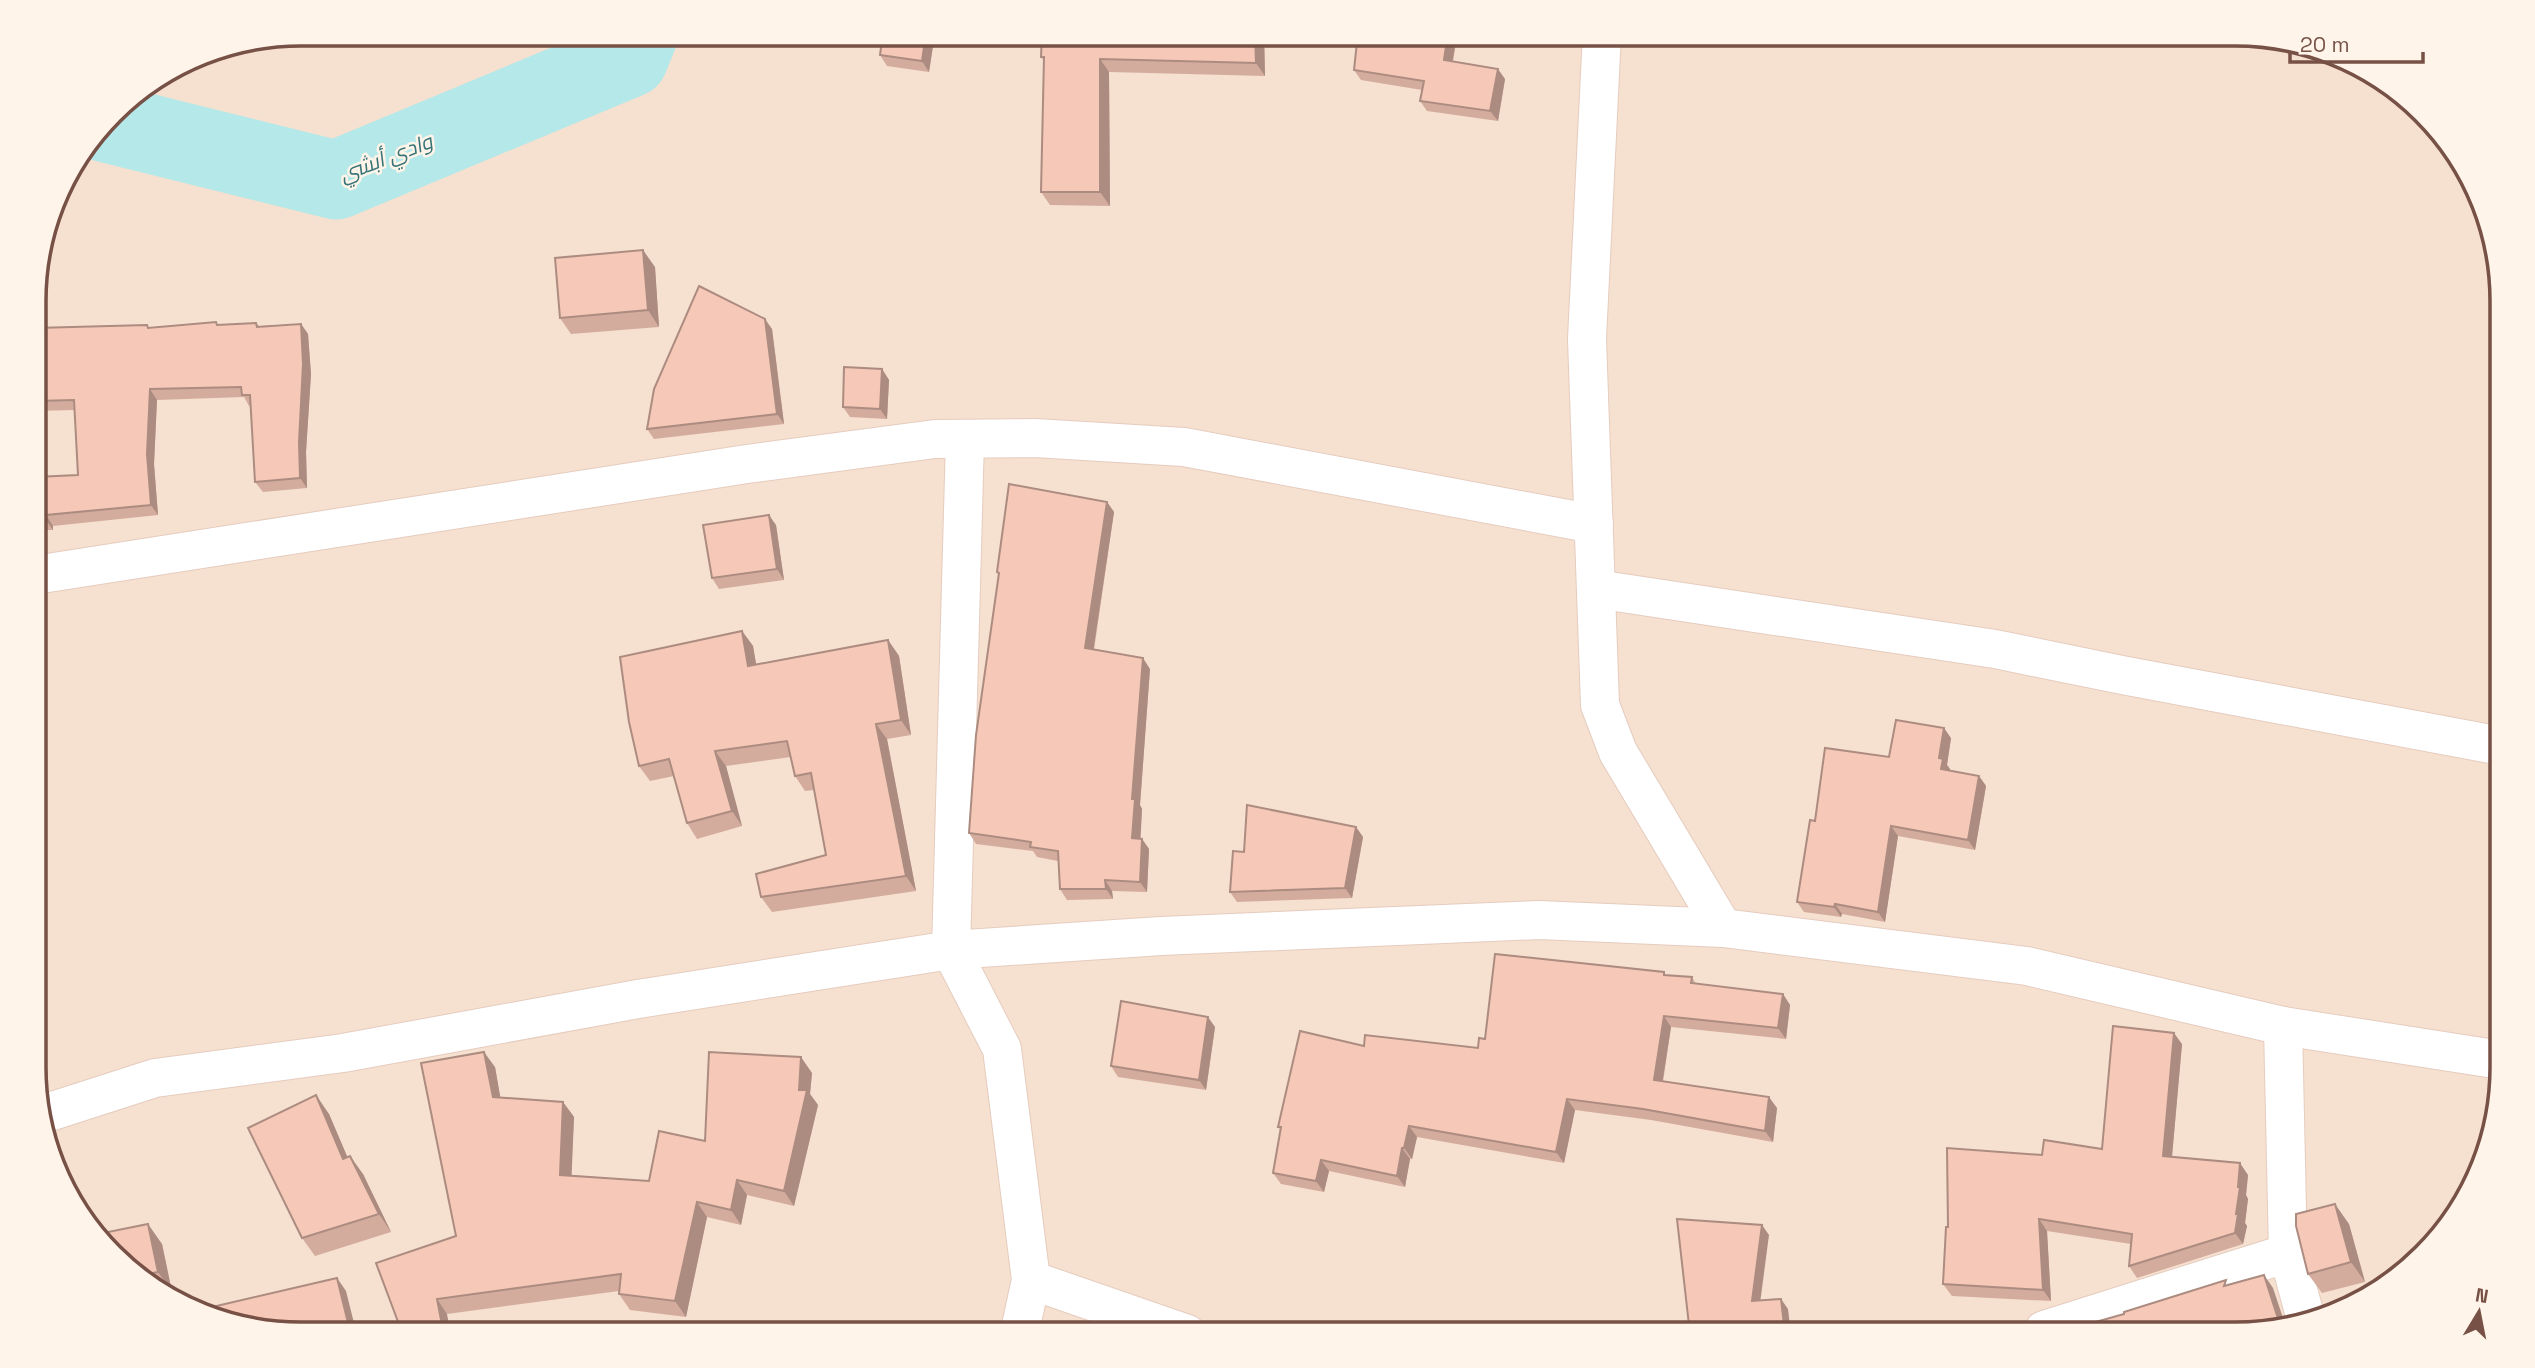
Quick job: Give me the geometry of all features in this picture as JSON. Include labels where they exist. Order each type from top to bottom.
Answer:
[{"type":"street","points":[[1601,46],[1587,339],[1600,705],[1618,752],[1723,928]]},
{"type":"street","points":[[46,573],[747,464],[935,439],[1035,438],[1184,447],[1594,524]]},
{"type":"street","points":[[965,439],[951,950],[1002,1049],[1031,1280],[1022,1322]]},
{"type":"street","points":[[1596,589],[1995,649],[2490,744]]},
{"type":"street","points":[[49,1112],[155,1077],[343,1053],[638,999],[951,950],[1161,936],[1539,920],[1723,928],[2027,966],[2283,1027],[2490,1058]]},
{"type":"street","points":[[2283,1027],[2288,1253],[2304,1313]]},
{"type":"street","points":[[2069,1322],[2288,1253]]},
{"type":"street","points":[[1031,1280],[1097,1318],[1118,1322]]},
{"type":"shaded area","points":[[284,46],[2251,46],[2300,54],[2347,72],[2390,98],[2415,120],[2437,145],[2463,188],[2476,219],[2485,251],[2489,284],[2490,1067],[2485,1117],[2463,1180],[2437,1223],[2415,1248],[2390,1270],[2347,1296],[2316,1309],[2284,1318],[2251,1322],[284,1322],[235,1314],[188,1296],[145,1270],[120,1248],[98,1223],[65,1165],[50,1117],[46,1084],[46,284],[50,251],[65,203],[98,145],[120,120],[145,98],[203,65],[251,50]]},
{"type":"building","points":[[881,46],[924,46],[922,61],[880,55]]},
{"type":"building","points":[[1041,46],[1255,46],[1256,63],[1100,59],[1100,192],[1041,192],[1044,57],[1041,57]]},
{"type":"building","points":[[1357,46],[1446,46],[1444,60],[1498,69],[1490,111],[1420,101],[1424,81],[1354,70]]},
{"type":"building","points":[[643,250],[648,310],[560,318],[555,258]]},
{"type":"building","points":[[699,286],[765,319],[777,414],[647,429],[654,389]]},
{"type":"building","points":[[216,322],[217,325],[256,323],[257,327],[301,324],[303,364],[300,478],[255,482],[250,395],[242,395],[241,387],[150,389],[147,454],[151,505],[46,515],[46,476],[78,475],[74,400],[46,401],[46,328],[147,325],[148,328]]},
{"type":"building","points":[[844,367],[882,369],[880,409],[843,407]]},
{"type":"building","points":[[1009,484],[1107,502],[1085,648],[1143,658],[1132,799],[1135,799],[1132,838],[1142,839],[1140,882],[1105,880],[1106,889],[1060,889],[1058,851],[1030,847],[1031,842],[969,833],[976,735]]},
{"type":"building","points":[[769,515],[777,569],[712,578],[703,525]]},
{"type":"building","points":[[742,631],[748,666],[888,640],[901,720],[876,724],[906,876],[761,897],[756,874],[826,855],[811,773],[795,776],[787,741],[715,751],[732,811],[687,823],[669,759],[639,766],[629,722],[620,657]]},
{"type":"building","points":[[1896,720],[1944,728],[1939,758],[1943,759],[1941,769],[1979,776],[1968,840],[1891,826],[1878,912],[1835,904],[1834,907],[1797,902],[1810,820],[1815,821],[1825,748],[1889,757]]},
{"type":"building","points":[[1247,805],[1356,827],[1345,888],[1230,892],[1233,851],[1244,852]]},
{"type":"building","points":[[1495,954],[1664,972],[1664,975],[1692,977],[1691,983],[1783,994],[1778,1028],[1664,1016],[1654,1080],[1769,1097],[1765,1131],[1643,1109],[1567,1099],[1556,1152],[1409,1126],[1397,1176],[1321,1160],[1316,1181],[1273,1173],[1281,1127],[1278,1127],[1300,1031],[1364,1046],[1365,1035],[1478,1048],[1479,1038],[1485,1039]]},
{"type":"building","points":[[1121,1001],[1208,1017],[1199,1080],[1111,1066]]},
{"type":"building","points":[[2113,1026],[2174,1033],[2163,1156],[2240,1163],[2235,1233],[2129,1266],[2132,1234],[2039,1219],[2043,1290],[1943,1284],[1948,1227],[1947,1148],[2042,1155],[2044,1140],[2102,1149]]},
{"type":"building","points":[[484,1052],[493,1097],[563,1102],[560,1175],[649,1181],[659,1131],[705,1141],[709,1052],[801,1057],[799,1090],[807,1090],[784,1191],[737,1180],[731,1210],[697,1202],[675,1301],[619,1294],[621,1274],[437,1299],[441,1322],[398,1322],[376,1263],[456,1236],[421,1063]]},
{"type":"building","points":[[316,1095],[343,1159],[350,1156],[379,1214],[302,1238],[248,1128]]},
{"type":"building","points":[[2335,1204],[2351,1262],[2308,1274],[2296,1226],[2296,1214]]},
{"type":"building","points":[[1677,1219],[1762,1225],[1752,1301],[1781,1299],[1784,1322],[1689,1322]]},
{"type":"building","points":[[148,1224],[158,1272],[150,1273],[145,1270],[107,1232]]},
{"type":"building","points":[[2264,1275],[2278,1319],[2251,1322],[2096,1322],[2226,1280],[2224,1286]]},
{"type":"building","points":[[337,1278],[348,1322],[284,1322],[251,1318],[213,1307]]},
{"type":"waterway","name":"وادي أبشي","points":[[115,125],[336,180],[629,58],[634,46]]}]
